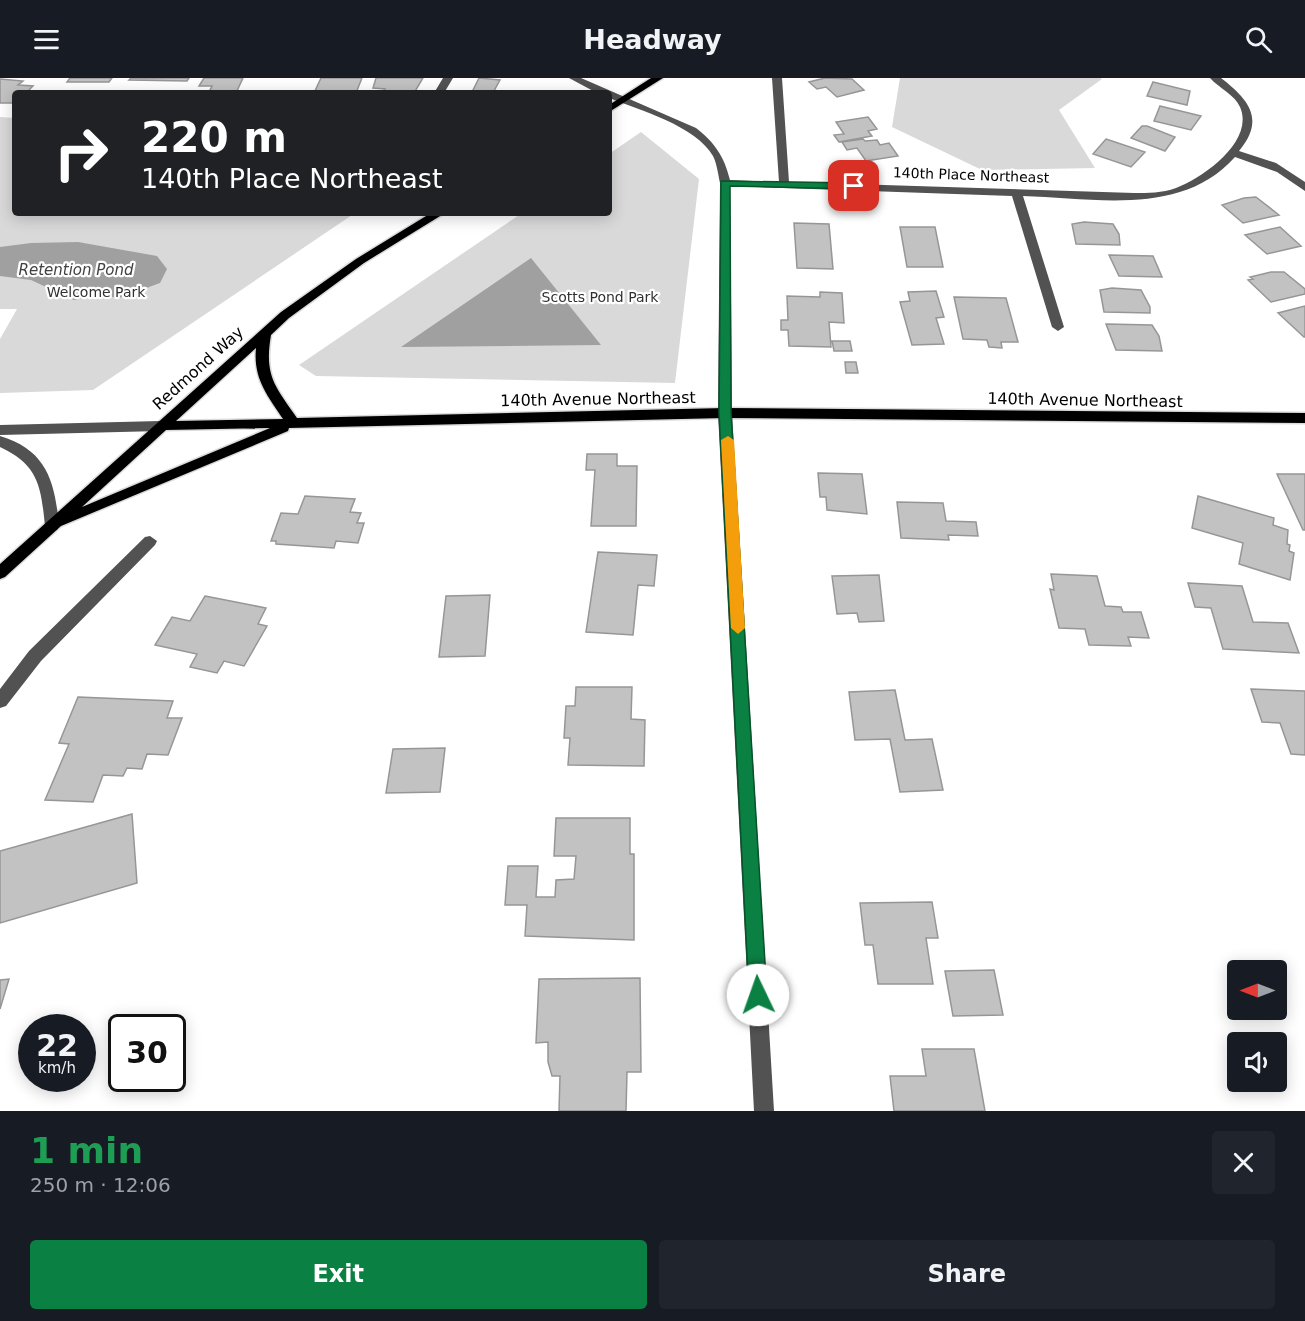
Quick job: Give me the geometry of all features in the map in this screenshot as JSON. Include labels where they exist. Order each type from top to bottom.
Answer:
[{"type":"main road","points":[[612,107],[658,78]]},
{"type":"main road","name":"Redmond Way","points":[[0,573],[265,333],[360,261],[434,216]]},
{"type":"main road","points":[[52,526],[294,424],[267,388],[260,358],[265,333]]},
{"type":"main road","name":"140th Avenue Northeast","points":[[160,426],[725,413],[1305,418]]},
{"type":"street","points":[[574,78],[603,90]]},
{"type":"street","points":[[777,78],[784,183]]},
{"type":"street","points":[[1215,78],[1245,107],[1249,118],[1248,130],[1234,153],[1272,164],[1288,173],[1305,188]]},
{"type":"street","points":[[612,94],[687,128],[707,143],[717,155],[725,183],[725,413],[764,1111]]},
{"type":"street","name":"140th Place Northeast","points":[[725,183],[1141,195],[1180,190],[1211,171],[1234,153]]},
{"type":"street","points":[[1016,192],[1058,327]]},
{"type":"street","name":"140th Avenue Northeast","points":[[0,430],[160,426]]},
{"type":"street","points":[[0,441],[24,450],[38,465],[50,496],[52,526]]},
{"type":"street","points":[[0,701],[35,656],[150,542]]},
{"type":"green space","points":[[900,78],[1100,78],[1102,79],[1059,110],[1095,168],[982,170],[892,127]]},
{"type":"green space","name":"Welcome Park","points":[[0,117],[12,118],[12,216],[351,216],[93,390],[0,393],[0,339],[17,309],[0,309]]},
{"type":"green space","name":"Scotts Pond Park","points":[[641,132],[699,179],[675,383],[316,376],[299,365],[518,216],[612,216],[612,152]]},
{"type":"water","name":"Retention Pond","points":[[78,242],[157,256],[167,269],[160,283],[119,298],[99,295],[74,300],[31,280],[0,276],[0,247],[31,243]]},
{"type":"water","points":[[531,258],[601,345],[401,347]]},
{"type":"building","points":[[70,78],[112,78],[109,82],[67,82]]},
{"type":"building","points":[[131,78],[189,78],[187,81],[129,80]]},
{"type":"building","points":[[204,78],[243,78],[237,90],[210,90],[212,86],[199,86]]},
{"type":"building","points":[[321,78],[362,78],[357,90],[315,90]]},
{"type":"building","points":[[376,78],[423,78],[416,90],[373,88]]},
{"type":"building","points":[[479,78],[500,80],[495,90],[473,90]]},
{"type":"building","points":[[825,78],[852,79],[864,90],[837,97],[826,87],[817,89],[809,82]]},
{"type":"building","points":[[0,79],[23,81],[18,85],[33,86],[29,90],[12,90],[12,103],[0,103]]},
{"type":"building","points":[[1153,82],[1190,91],[1187,105],[1147,96]]},
{"type":"building","points":[[1160,106],[1201,116],[1191,130],[1154,121]]},
{"type":"building","points":[[868,117],[877,129],[868,131],[872,136],[839,142],[834,135],[844,134],[836,122]]},
{"type":"building","points":[[1142,126],[1175,137],[1165,151],[1131,138]]},
{"type":"building","points":[[863,139],[865,141],[877,140],[880,145],[889,143],[898,156],[866,161],[857,148],[847,150],[842,142]]},
{"type":"building","points":[[1106,139],[1145,152],[1131,167],[1093,154]]},
{"type":"building","points":[[1256,197],[1279,215],[1243,223],[1222,205],[1244,198]]},
{"type":"building","points":[[1084,222],[1113,224],[1119,234],[1120,245],[1076,244],[1072,224]]},
{"type":"building","points":[[794,223],[829,224],[833,269],[797,268]]},
{"type":"building","points":[[900,227],[935,227],[943,267],[907,267]]},
{"type":"building","points":[[1280,227],[1301,246],[1267,254],[1245,235]]},
{"type":"building","points":[[1109,255],[1153,256],[1162,277],[1119,276]]},
{"type":"building","points":[[1271,272],[1284,272],[1305,289],[1305,294],[1271,302],[1248,280],[1253,279],[1250,277]]},
{"type":"building","points":[[1112,288],[1141,290],[1150,307],[1150,313],[1104,312],[1100,290]]},
{"type":"building","points":[[936,291],[944,317],[936,318],[944,344],[912,345],[900,302],[910,301],[908,292]]},
{"type":"building","points":[[820,292],[842,293],[844,323],[829,322],[831,347],[789,346],[788,330],[781,330],[781,320],[788,320],[787,296],[820,297]]},
{"type":"building","points":[[954,297],[1006,298],[1018,342],[1001,342],[1002,348],[989,347],[987,340],[963,339]]},
{"type":"building","points":[[1305,306],[1305,337],[1304,337],[1278,313]]},
{"type":"building","points":[[1106,324],[1152,325],[1159,336],[1162,351],[1116,350]]},
{"type":"building","points":[[832,341],[850,341],[852,351],[834,351]]},
{"type":"building","points":[[845,362],[856,362],[858,373],[846,373]]},
{"type":"building","points":[[587,454],[617,454],[617,466],[637,466],[636,526],[591,526],[595,470],[586,470]]},
{"type":"building","points":[[818,473],[862,474],[867,514],[827,510],[826,497],[820,497]]},
{"type":"building","points":[[1277,474],[1305,474],[1305,530],[1303,530]]},
{"type":"building","points":[[305,496],[355,499],[350,512],[361,513],[357,523],[364,523],[358,543],[336,541],[334,548],[276,544],[276,541],[271,541],[281,513],[298,514]]},
{"type":"building","points":[[1198,496],[1274,518],[1273,525],[1288,530],[1287,544],[1290,545],[1289,551],[1294,553],[1290,580],[1239,564],[1243,543],[1192,528]]},
{"type":"building","points":[[897,502],[943,503],[946,521],[976,522],[978,536],[948,535],[949,540],[901,538]]},
{"type":"building","points":[[598,552],[657,555],[654,586],[638,585],[633,635],[586,632]]},
{"type":"building","points":[[1051,574],[1097,576],[1105,606],[1121,607],[1123,612],[1141,612],[1149,638],[1128,637],[1131,646],[1089,645],[1085,629],[1059,628],[1050,589],[1054,590]]},
{"type":"building","points":[[879,575],[884,621],[859,622],[857,613],[837,614],[832,576]]},
{"type":"building","points":[[1188,583],[1242,586],[1253,622],[1288,623],[1299,653],[1223,649],[1211,608],[1195,607]]},
{"type":"building","points":[[490,595],[485,656],[439,657],[446,596]]},
{"type":"building","points":[[205,596],[266,608],[258,624],[267,626],[244,666],[224,661],[217,673],[190,667],[197,654],[155,645],[172,617],[190,621]]},
{"type":"building","points":[[576,687],[632,687],[631,719],[645,720],[644,766],[568,765],[570,738],[564,738],[566,706],[575,706]]},
{"type":"building","points":[[1251,689],[1305,691],[1305,755],[1291,754],[1280,723],[1262,722]]},
{"type":"building","points":[[895,690],[905,740],[932,739],[943,790],[900,792],[890,739],[855,740],[849,692]]},
{"type":"building","points":[[78,697],[173,701],[167,718],[182,718],[168,755],[147,754],[142,769],[127,768],[123,776],[103,775],[93,802],[45,800],[69,744],[59,743]]},
{"type":"building","points":[[445,748],[440,792],[386,793],[393,749]]},
{"type":"building","points":[[132,814],[137,883],[0,923],[0,851]]},
{"type":"building","points":[[556,818],[630,818],[630,854],[634,854],[634,940],[525,936],[527,905],[505,905],[508,866],[538,866],[536,897],[555,897],[556,880],[574,879],[576,856],[554,856]]},
{"type":"building","points":[[932,902],[938,938],[926,938],[933,984],[878,984],[873,945],[865,945],[860,903]]},
{"type":"building","points":[[994,970],[1003,1015],[953,1016],[945,971]]},
{"type":"building","points":[[640,978],[641,1072],[627,1072],[626,1111],[559,1111],[560,1076],[552,1076],[548,1062],[548,1042],[536,1043],[539,979]]},
{"type":"building","points":[[9,979],[0,1009],[0,980]]},
{"type":"building","points":[[922,1049],[974,1049],[985,1111],[894,1111],[890,1076],[926,1076]]},
{"type":"slow traffic","points":[[728,440],[738,628]]},
{"type":"route","points":[[758,995],[725,413],[725,183],[854,186]]}]
